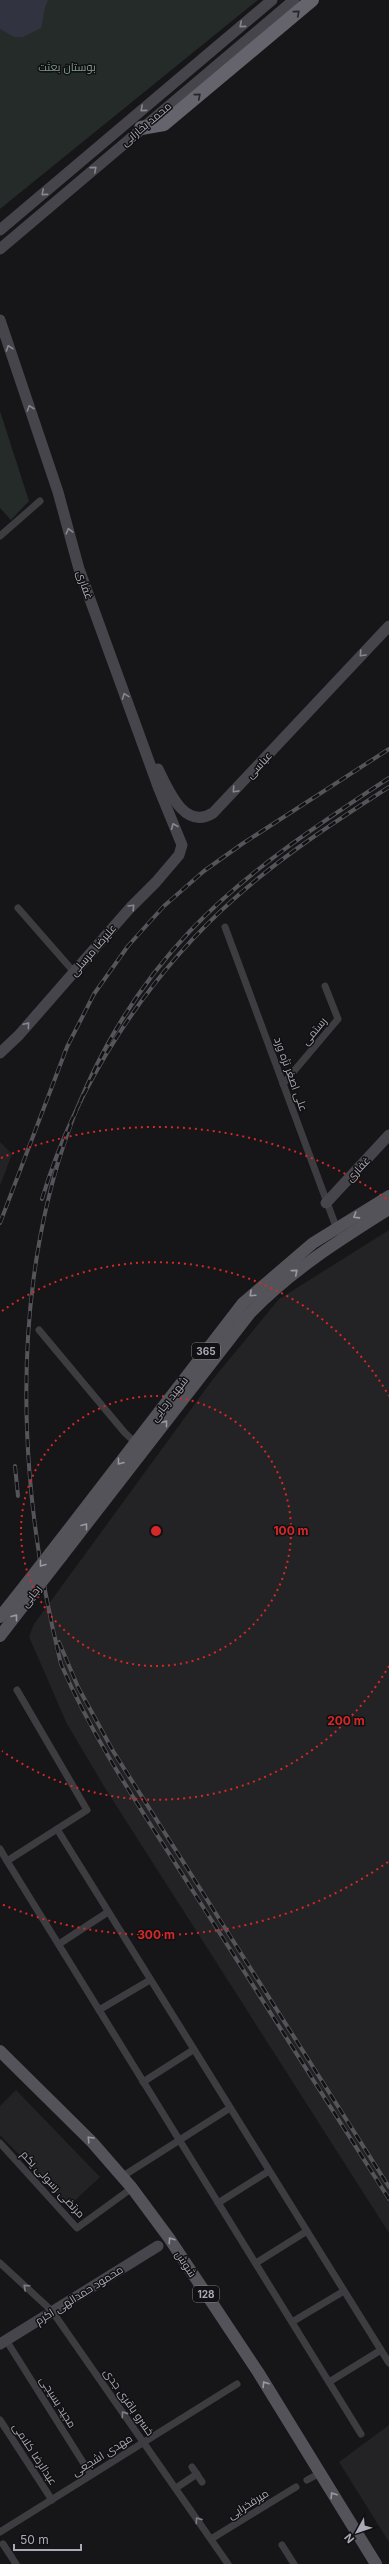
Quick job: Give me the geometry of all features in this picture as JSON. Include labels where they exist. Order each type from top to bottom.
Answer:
[{"type":"highway","points":[[141,128],[164,124],[312,0]]},
{"type":"main road","name":"شهید رجایی","points":[[61,1557],[250,1312],[271,1291],[339,1234],[389,1196]]},
{"type":"main road","name":"شهید رجایی","points":[[58,1544],[243,1303],[307,1248],[389,1210]]},
{"type":"main road","name":"رجایی","points":[[0,1617],[58,1544]]},
{"type":"main road","name":"رجایی","points":[[0,1636],[61,1557]]},
{"type":"main road","name":"شوش","points":[[0,2051],[72,2121],[123,2176],[169,2238],[254,2366],[376,2564]]},
{"type":"street","name":"محمد بخارایی","points":[[0,230],[272,0]]},
{"type":"street","name":"محمد بخارایی","points":[[0,249],[141,128],[294,0]]},
{"type":"street","name":"غفاری","points":[[0,320],[58,492],[79,569],[182,845]]},
{"type":"street","points":[[0,536],[40,501]]},
{"type":"street","name":"عباسی","points":[[139,732],[176,804],[193,816],[207,817],[213,813],[389,626]]},
{"type":"street","name":"علیرضا مرسلی","points":[[0,1053],[130,908],[156,882],[179,855],[182,845]]},
{"type":"street","points":[[18,908],[74,972]]},
{"type":"street","name":"علی اصغر نژه ورد","points":[[225,927],[326,1203],[339,1234]]},
{"type":"street","name":"رستمی","points":[[283,1084],[338,1019],[325,986]]},
{"type":"street","name":"غفاری","points":[[326,1203],[389,1135]]},
{"type":"street","points":[[39,1330],[125,1433],[136,1443]]},
{"type":"street","points":[[7,1860],[87,1810],[16,1690]]},
{"type":"street","points":[[57,1829],[389,2363]]},
{"type":"street","points":[[0,1849],[361,2434]]},
{"type":"street","points":[[59,1944],[108,1912]]},
{"type":"street","points":[[99,2010],[150,1980]]},
{"type":"street","points":[[143,2082],[193,2050]]},
{"type":"street","points":[[123,2176],[230,2108]]},
{"type":"street","name":"مرتضی رسولی یکم","points":[[0,2143],[77,2228],[132,2188]]},
{"type":"street","points":[[218,2203],[269,2171]]},
{"type":"street","points":[[256,2263],[307,2231]]},
{"type":"street","name":"محمود حمدالهی اکرم","points":[[3,2342],[158,2246]]},
{"type":"street","name":"خسرو باقری جدی","points":[[0,2263],[52,2311],[228,2564]]},
{"type":"street","points":[[292,2322],[344,2291]]},
{"type":"street","name":"مجید بسیجی","points":[[3,2342],[91,2475]]},
{"type":"street","points":[[329,2382],[380,2350]]},
{"type":"street","name":"مهدی اشجعی","points":[[0,2532],[237,2384]]},
{"type":"street","name":"عبدالرضا کلامی","points":[[0,2420],[52,2500]]},
{"type":"street","points":[[192,2467],[202,2482]]},
{"type":"street","points":[[307,2480],[320,2473]]},
{"type":"street","points":[[176,2488],[196,2474]]},
{"type":"street","name":"میرفخرایی","points":[[211,2539],[296,2487]]},
{"type":"street","points":[[3,2544],[16,2564]]},
{"type":"street","points":[[282,2545],[294,2564]]},
{"type":"shaded area","points":[[0,1142],[12,1154],[0,1186]]},
{"type":"shaded area","points":[[389,1230],[389,2233],[105,1788],[67,1724],[29,1637],[34,1624],[213,1379],[279,1299]]},
{"type":"shaded area","points":[[16,2090],[100,2177],[69,2206],[0,2135],[0,2106]]},
{"type":"shaded area","points":[[389,2425],[389,2542],[339,2462]]},
{"type":"green space","name":"بوستان بعثت","points":[[0,0],[258,0],[0,209]]},
{"type":"green space","points":[[0,411],[29,501],[11,520],[0,508]]},
{"type":"water","points":[[0,0],[48,0],[45,7],[41,28],[23,37],[14,37],[0,29]]},
{"type":"railway","points":[[0,1223],[67,1047],[94,994],[128,946],[164,906],[204,871],[242,844],[389,749]]},
{"type":"railway","points":[[389,778],[285,849],[212,909],[190,931],[129,1008],[84,1093],[52,1184],[34,1278],[26,1375],[30,1473],[41,1570],[61,1664],[89,1722],[139,1806],[389,2199]]},
{"type":"railway","points":[[42,1199],[56,1157],[74,1115],[95,1074],[118,1035],[172,962],[235,898],[271,868],[349,813],[389,787]]},
{"type":"railway","points":[[15,1466],[18,1496]]},
{"type":"railway","points":[[59,1642],[78,1687],[113,1751],[389,2187]]}]
